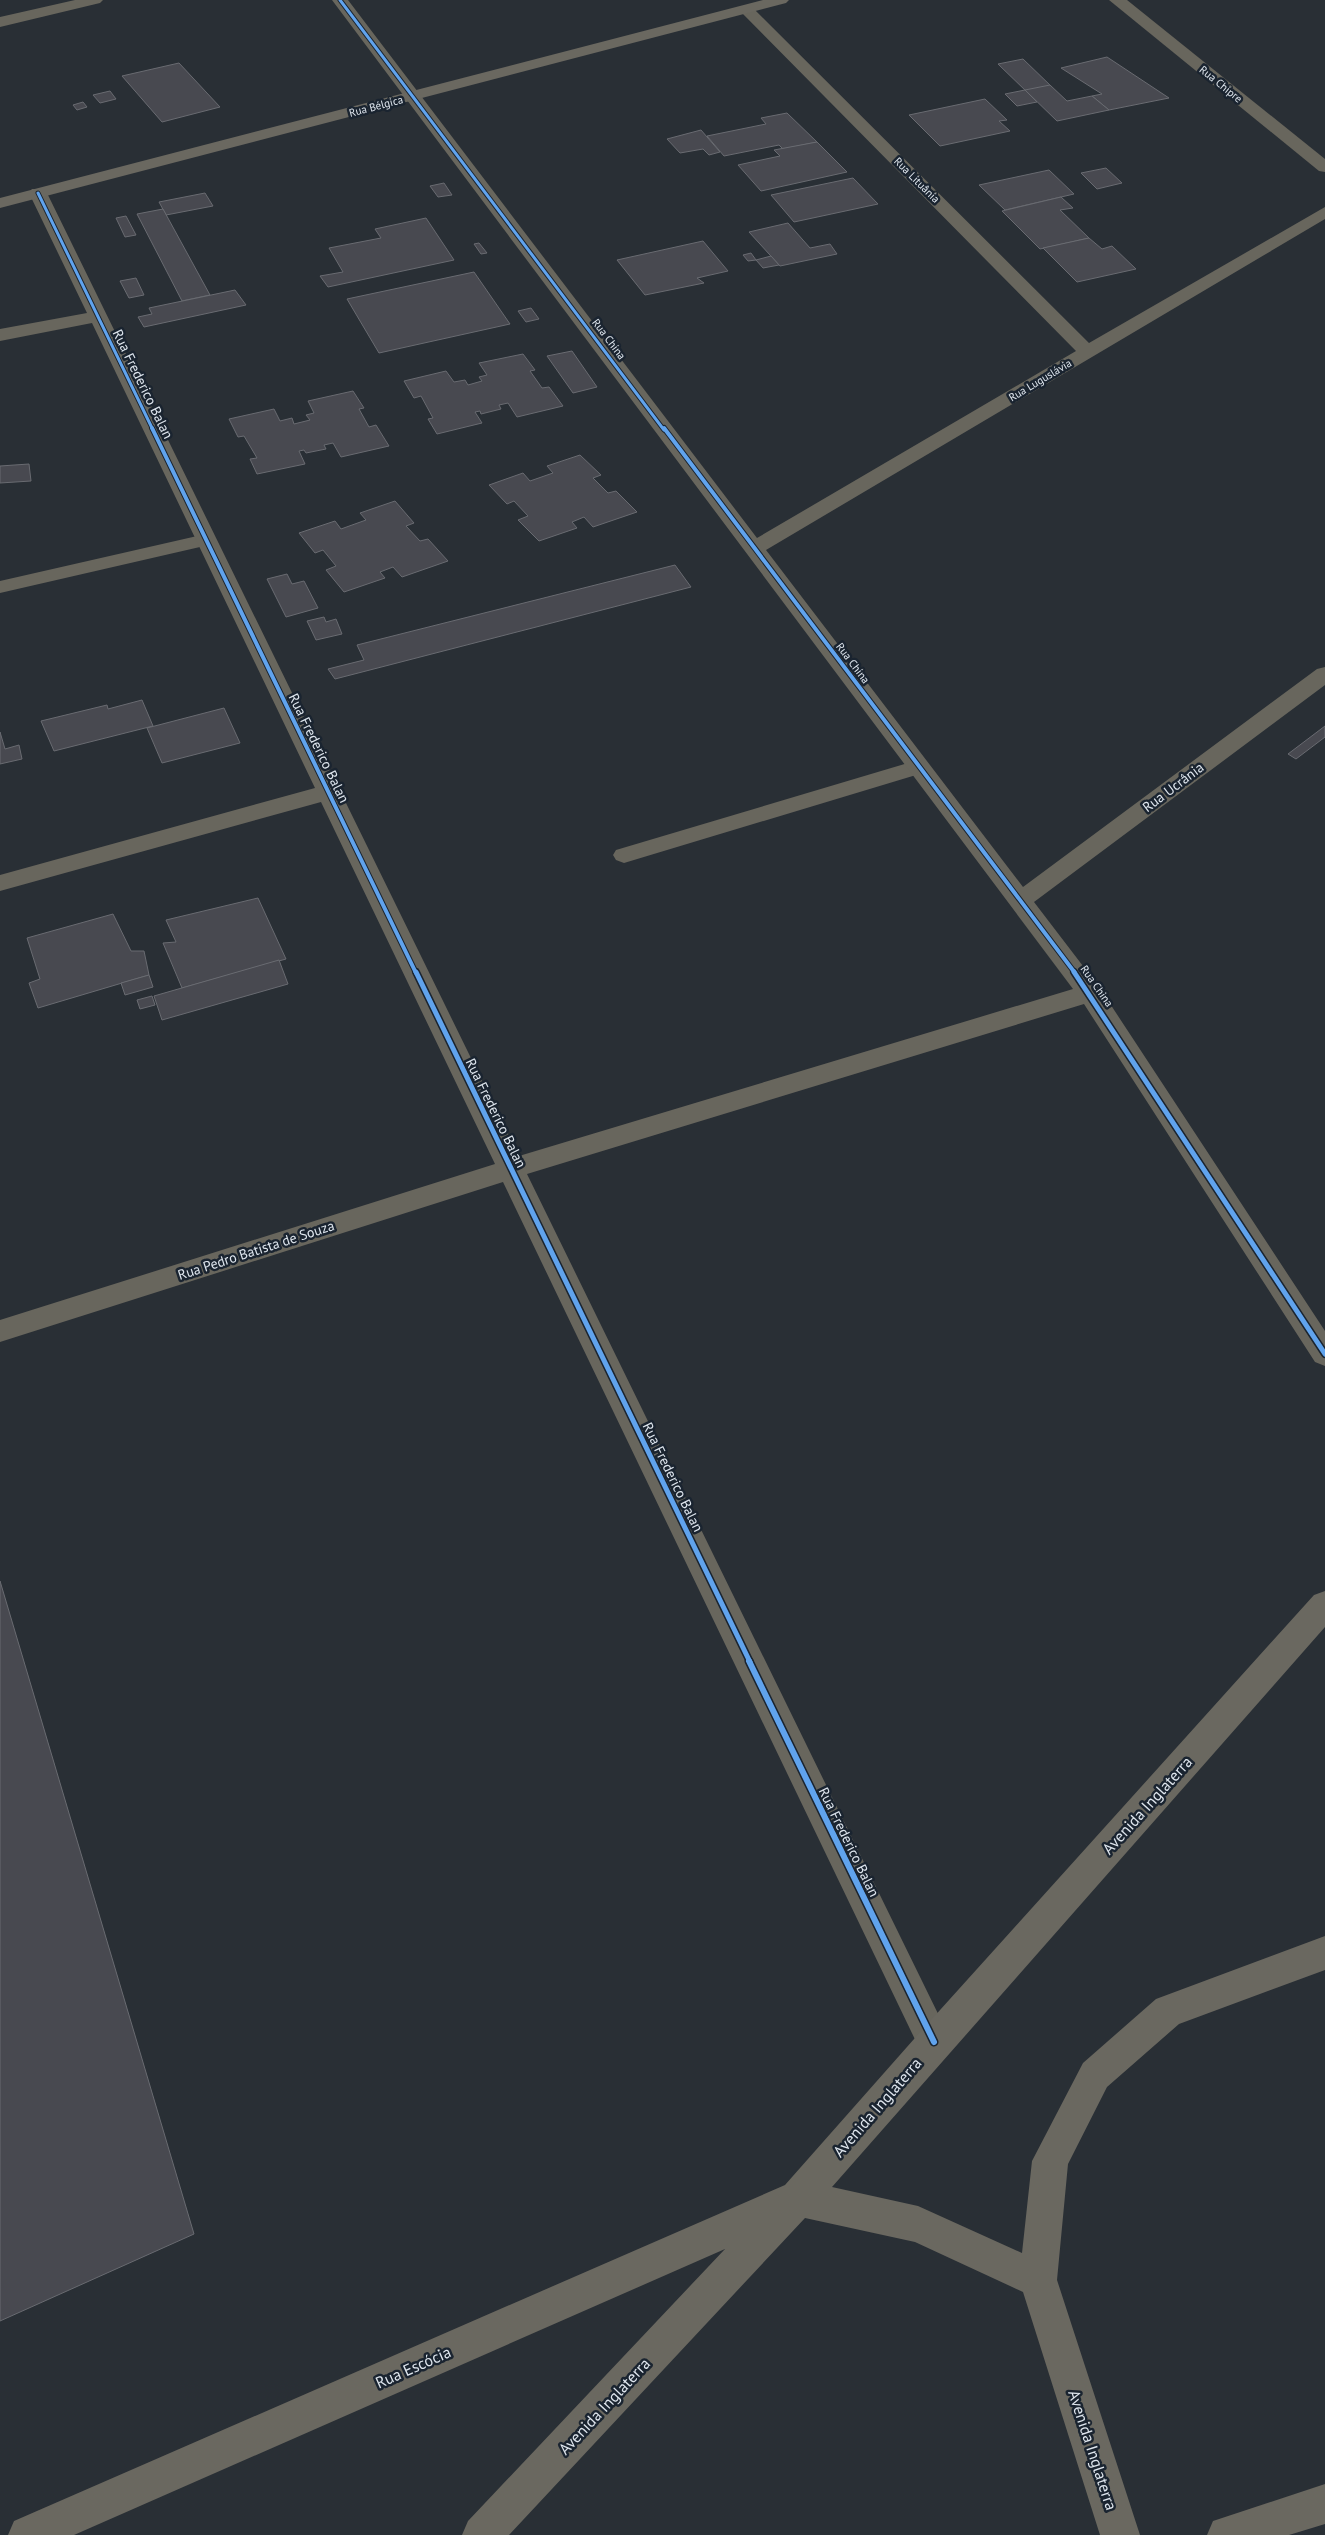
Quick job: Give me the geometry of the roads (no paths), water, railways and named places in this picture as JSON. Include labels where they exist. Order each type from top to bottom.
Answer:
[{"type":"street","points":[[0,22],[96,0]]},
{"type":"street","name":"Rua China","points":[[340,0],[1090,993],[1325,1354]]},
{"type":"street","name":"Rua Bélgica","points":[[0,203],[780,0]]},
{"type":"street","name":"Rua Chipre","points":[[1117,0],[1325,167]]},
{"type":"street","name":"Rua Lituânia","points":[[746,9],[1087,352]]},
{"type":"street","name":"Rua Frederico Balan","points":[[38,193],[934,2042]]},
{"type":"street","name":"Rua Luguslávia","points":[[755,548],[1325,212]]},
{"type":"street","points":[[0,335],[98,316]]},
{"type":"street","name":"Rua Ucrânia","points":[[1021,900],[1325,674]]},
{"type":"street","points":[[0,883],[328,792]]},
{"type":"street","name":"Rua Pedro Batista de Souza","points":[[0,1331],[511,1169],[1090,993]]},
{"type":"street","name":"Avenida Inglaterra","points":[[482,2535],[798,2198],[934,2042],[1325,1606]]},
{"type":"street","name":"Avenida Inglaterra","points":[[1120,2535],[1038,2280],[1050,2161],[1095,2075],[1168,2011],[1325,1954]]},
{"type":"street","points":[[798,2198],[918,2224],[1038,2280]]},
{"type":"street","name":"Rua Escócia","points":[[28,2535],[798,2198]]},
{"type":"street","points":[[1227,2535],[1325,2504]]},
{"type":"lane","points":[[0,587],[206,540]]},
{"type":"lane","points":[[624,856],[918,767]]}]
